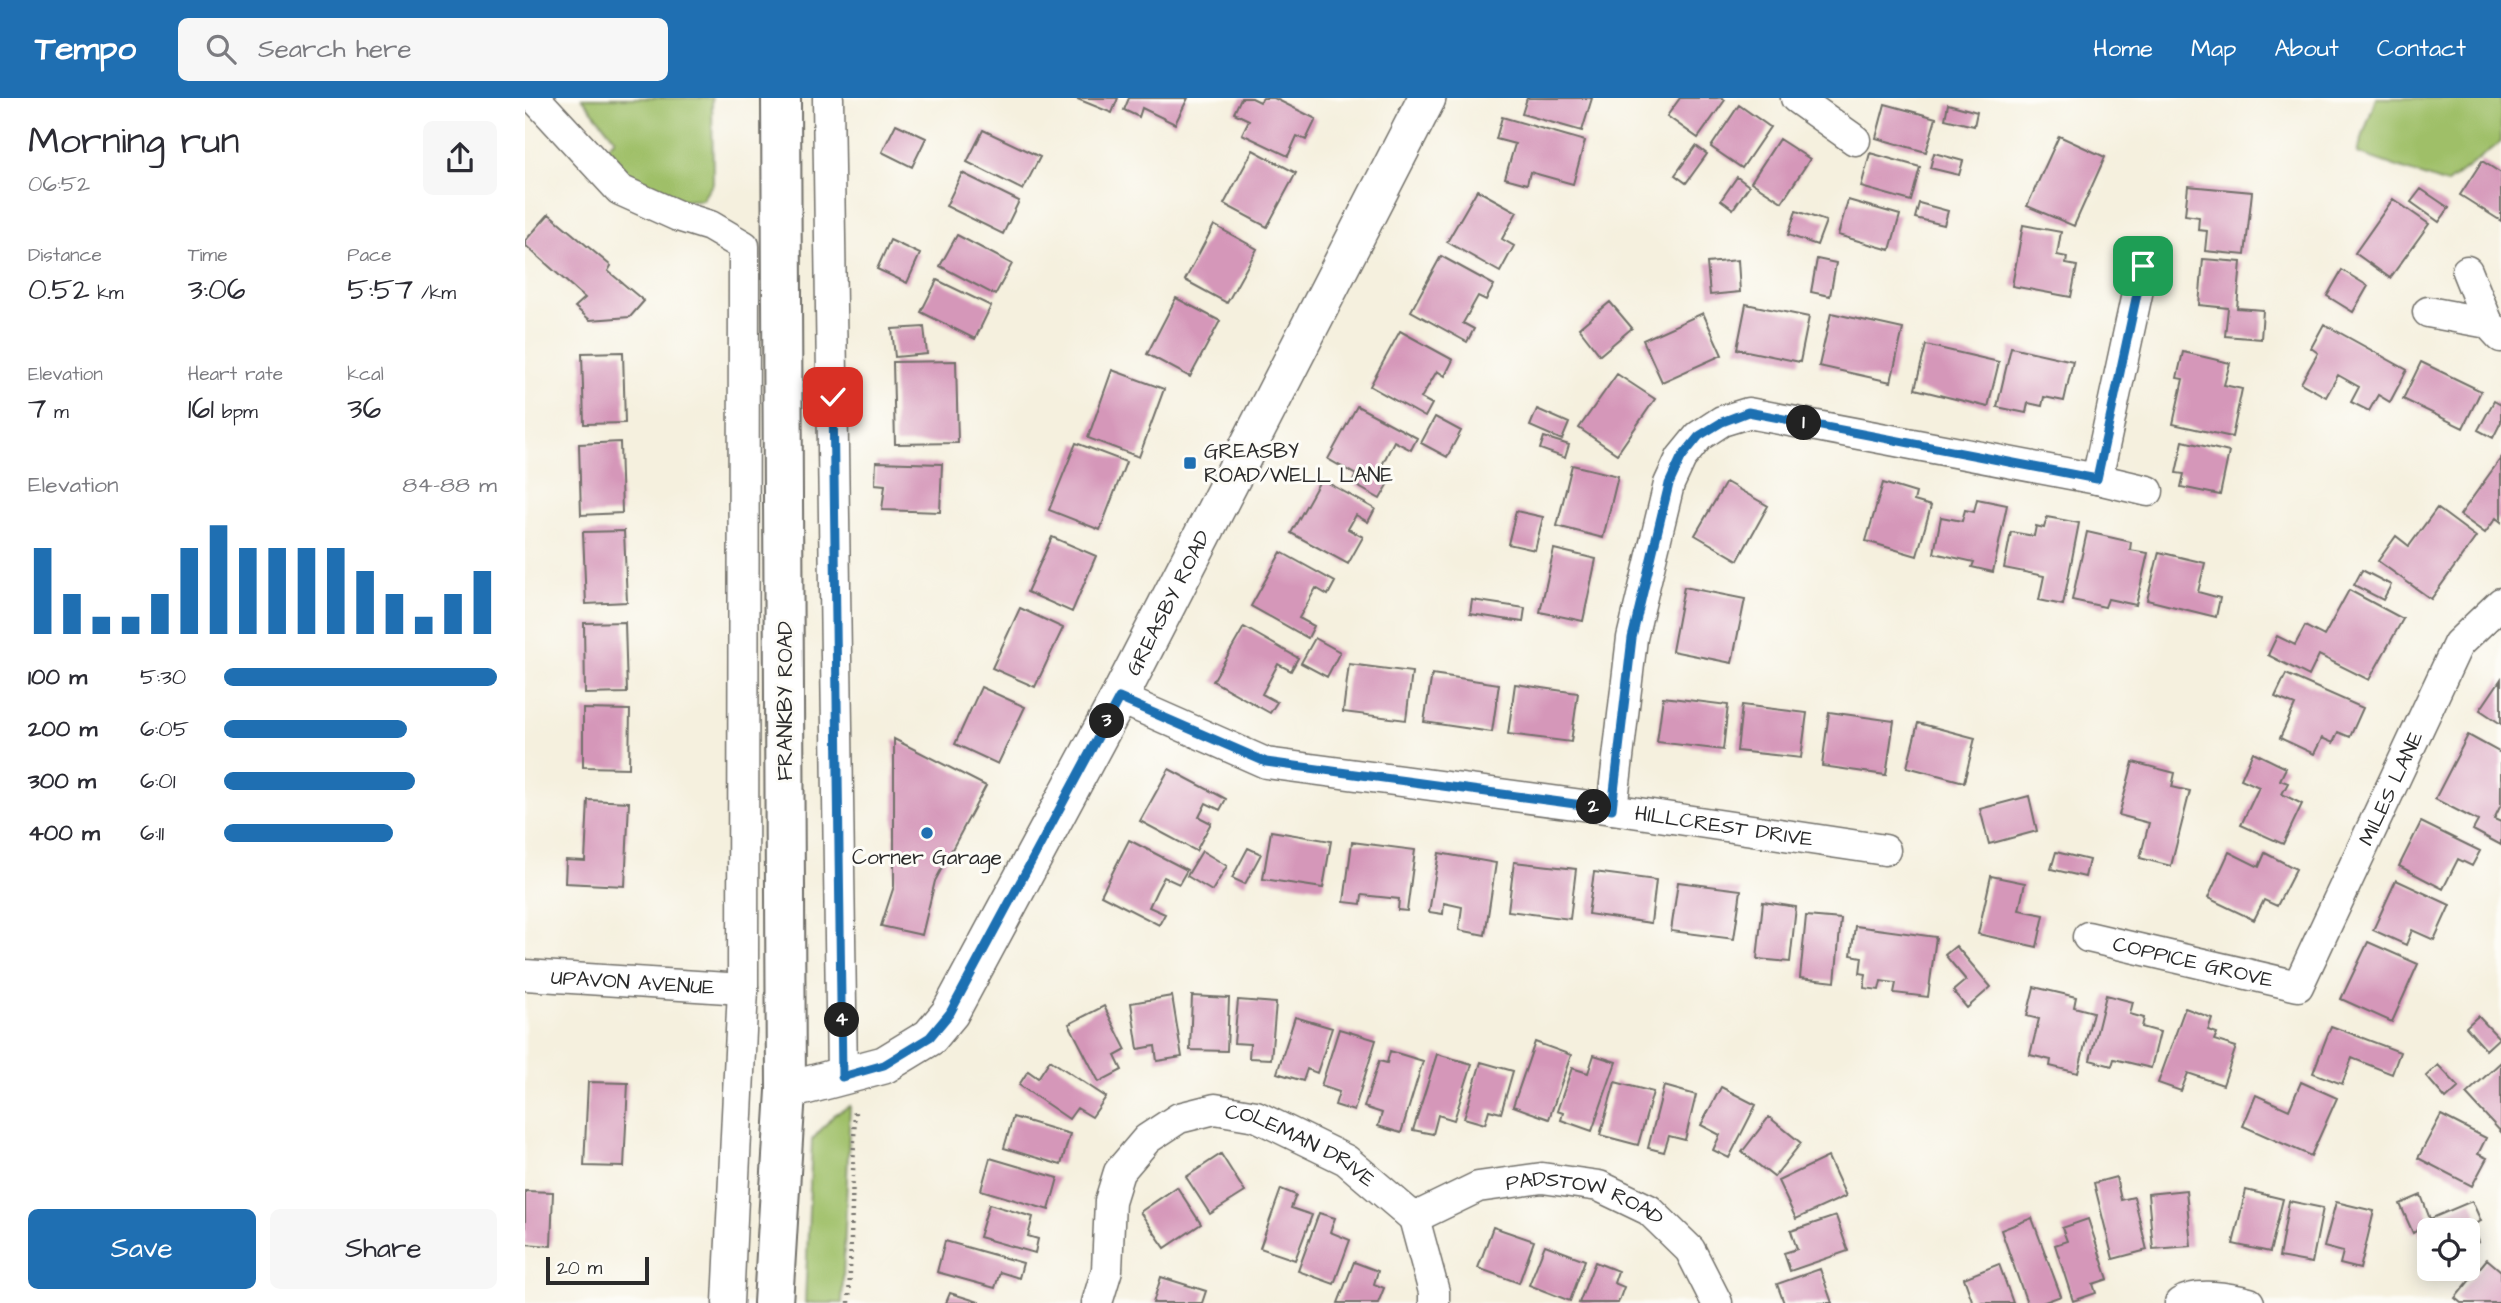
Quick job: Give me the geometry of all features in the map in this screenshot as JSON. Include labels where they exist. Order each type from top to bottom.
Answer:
[{"type":"main road","name":"FRANKBY ROAD","points":[[773,1303],[786,1091],[781,98]]},
{"type":"street","name":"FRANKBY ROAD","points":[[535,98],[619,190],[678,216],[710,226],[744,246],[743,989],[728,1303]]},
{"type":"street","points":[[828,98],[849,1075]]},
{"type":"street","name":"GREASBY ROAD","points":[[786,1091],[884,1065],[930,1037],[950,1013],[1119,698],[1427,98]]},
{"type":"street","points":[[1796,98],[1855,140]]},
{"type":"street","points":[[2097,479],[2143,266]]},
{"type":"street","points":[[2467,271],[2494,330]]},
{"type":"street","points":[[2428,312],[2494,330]]},
{"type":"street","points":[[1612,809],[1632,638],[1669,484],[1681,458],[1699,436],[1722,422],[1748,412],[2148,491]]},
{"type":"street","name":"MILES LANE","points":[[2298,986],[2458,644],[2501,603]]},
{"type":"street","name":"HILLCREST DRIVE","points":[[1119,698],[1266,762],[1612,809],[1885,850]]},
{"type":"street","name":"COPPICE GROVE","points":[[2088,937],[2298,986]]},
{"type":"street","name":"UPAVON AVENUE","points":[[525,975],[743,989]]},
{"type":"street","name":"COLEMAN DRIVE","points":[[1097,1303],[1107,1270],[1110,1201],[1119,1171],[1147,1139],[1179,1118],[1215,1109],[1256,1116],[1346,1160],[1414,1218]]},
{"type":"street","name":"PADSTOW ROAD","points":[[1414,1218],[1478,1187],[1542,1178],[1599,1186],[1649,1210],[1682,1242],[1690,1250],[1717,1303]]},
{"type":"street","points":[[1414,1218],[1434,1292],[1434,1303]]},
{"type":"street","points":[[2180,1303],[2187,1298],[2209,1298],[2249,1303]]},
{"type":"path","points":[[849,1075],[849,1303]]},
{"type":"green space","points":[[582,98],[712,98],[713,183],[702,200],[670,201],[635,185],[601,153],[615,139]]},
{"type":"green space","points":[[2376,98],[2501,98],[2501,142],[2446,184],[2357,153]]},
{"type":"green space","points":[[850,1106],[842,1303],[805,1303],[812,1140],[834,1115]]},
{"type":"building","points":[[1075,98],[1118,98],[1112,113]]},
{"type":"building","points":[[1129,98],[1188,98],[1175,124],[1142,108],[1139,117],[1124,110]]},
{"type":"building","points":[[1241,98],[1252,98],[1260,102],[1263,98],[1274,98],[1316,119],[1306,140],[1297,136],[1288,156],[1242,134],[1249,120],[1234,113]]},
{"type":"building","points":[[1527,98],[1592,98],[1582,131],[1522,114]]},
{"type":"building","points":[[1680,98],[1725,100],[1698,138],[1667,116]]},
{"type":"building","points":[[1885,104],[1936,118],[1926,152],[1876,138]]},
{"type":"building","points":[[1948,104],[1977,112],[1974,126],[1945,119]]},
{"type":"building","points":[[1739,105],[1770,127],[1742,168],[1711,147]]},
{"type":"building","points":[[1502,117],[1585,141],[1573,184],[1530,172],[1527,184],[1505,178],[1515,144],[1496,139]]},
{"type":"building","points":[[896,124],[926,138],[912,167],[882,152]]},
{"type":"building","points":[[983,130],[1040,157],[1023,190],[967,162]]},
{"type":"building","points":[[2059,136],[2105,157],[2074,226],[2027,206]]},
{"type":"building","points":[[1779,139],[1810,159],[1782,202],[1751,182]]},
{"type":"building","points":[[1696,146],[1707,154],[1686,183],[1675,175]]},
{"type":"building","points":[[1253,150],[1296,173],[1267,227],[1224,204]]},
{"type":"building","points":[[1870,153],[1920,167],[1911,201],[1861,187]]},
{"type":"building","points":[[1934,153],[1963,161],[1959,175],[1930,168]]},
{"type":"building","points":[[2482,161],[2501,173],[2501,221],[2460,195]]},
{"type":"building","points":[[962,173],[1019,201],[1003,234],[946,206]]},
{"type":"building","points":[[1737,177],[1749,186],[1733,209],[1721,200]]},
{"type":"building","points":[[2188,186],[2252,192],[2245,255],[2205,251],[2207,231],[2198,230],[2199,217],[2185,215]]},
{"type":"building","points":[[2421,189],[2449,208],[2439,222],[2411,202]]},
{"type":"building","points":[[1477,190],[1517,212],[1502,239],[1514,246],[1500,272],[1447,242]]},
{"type":"building","points":[[2393,199],[2429,224],[2390,278],[2355,253]]},
{"type":"building","points":[[1848,200],[1900,215],[1890,250],[1838,235]]},
{"type":"building","points":[[1919,203],[1948,211],[1944,225],[1915,218]]},
{"type":"building","points":[[1796,211],[1826,221],[1817,245],[1788,235]]},
{"type":"building","points":[[549,214],[611,266],[608,271],[644,301],[630,317],[590,320],[575,307],[585,298],[525,245],[525,241]]},
{"type":"building","points":[[1214,225],[1257,249],[1227,303],[1185,280]]},
{"type":"building","points":[[2023,225],[2061,232],[2057,255],[2067,257],[2066,264],[2077,266],[2071,297],[2012,286]]},
{"type":"building","points":[[957,235],[1012,264],[995,295],[940,266]]},
{"type":"building","points":[[890,240],[920,254],[907,283],[877,269]]},
{"type":"building","points":[[1441,256],[1494,285],[1486,300],[1478,296],[1463,323],[1474,329],[1467,342],[1411,311]]},
{"type":"building","points":[[1817,259],[1836,263],[1830,296],[1811,292]]},
{"type":"building","points":[[2203,259],[2241,262],[2237,308],[2263,310],[2261,339],[2225,336],[2228,308],[2199,305]]},
{"type":"building","points":[[1738,260],[1740,292],[1710,295],[1707,263]]},
{"type":"building","points":[[2342,270],[2368,286],[2353,312],[2327,296]]},
{"type":"building","points":[[937,280],[991,306],[975,339],[921,312]]},
{"type":"building","points":[[1176,298],[1220,321],[1190,377],[1147,354]]},
{"type":"building","points":[[1610,302],[1632,328],[1600,355],[1579,328]]},
{"type":"building","points":[[1746,304],[1809,317],[1800,362],[1737,349]]},
{"type":"building","points":[[1703,313],[1722,355],[1662,382],[1643,340]]},
{"type":"building","points":[[1831,313],[1903,329],[1891,382],[1819,366]]},
{"type":"building","points":[[2324,324],[2407,370],[2390,402],[2378,395],[2369,411],[2351,402],[2359,387],[2338,375],[2326,397],[2301,383],[2318,353],[2311,348]]},
{"type":"building","points":[[924,327],[927,354],[895,357],[892,329]]},
{"type":"building","points":[[1400,331],[1453,360],[1445,376],[1437,371],[1421,398],[1432,404],[1425,417],[1370,386]]},
{"type":"building","points":[[1926,345],[1999,362],[1988,407],[1915,389]]},
{"type":"building","points":[[2011,347],[2073,361],[2064,401],[2044,397],[2042,406],[2028,403],[2026,413],[1997,407]]},
{"type":"building","points":[[623,352],[625,423],[584,424],[582,353]]},
{"type":"building","points":[[2183,352],[2230,363],[2224,385],[2242,389],[2232,437],[2173,424],[2183,379],[2177,378]]},
{"type":"building","points":[[956,361],[958,443],[895,444],[893,362]]},
{"type":"building","points":[[2421,362],[2481,391],[2463,428],[2403,399]]},
{"type":"building","points":[[1112,370],[1164,389],[1139,457],[1088,438]]},
{"type":"building","points":[[1617,374],[1655,399],[1617,454],[1579,428]]},
{"type":"building","points":[[2494,401],[2501,405],[2501,422],[2493,438],[2478,430]]},
{"type":"building","points":[[1357,406],[1417,438],[1411,450],[1394,441],[1379,471],[1392,478],[1380,499],[1352,483],[1356,475],[1328,459]]},
{"type":"building","points":[[1537,409],[1569,423],[1562,440],[1530,426]]},
{"type":"building","points":[[1435,417],[1461,431],[1447,457],[1421,443]]},
{"type":"building","points":[[1544,437],[1569,445],[1565,458],[1540,449]]},
{"type":"building","points":[[2183,441],[2229,452],[2220,495],[2181,487],[2184,474],[2176,473]]},
{"type":"building","points":[[620,442],[622,513],[581,515],[579,444]]},
{"type":"building","points":[[1076,443],[1126,462],[1100,530],[1049,510]]},
{"type":"building","points":[[2501,458],[2501,522],[2496,518],[2485,533],[2460,515]]},
{"type":"building","points":[[876,462],[942,464],[940,512],[882,510],[885,485],[875,484]]},
{"type":"building","points":[[1572,465],[1618,476],[1603,538],[1557,526]]},
{"type":"building","points":[[1321,479],[1375,509],[1368,522],[1356,515],[1348,529],[1363,537],[1348,564],[1291,533]]},
{"type":"building","points":[[1726,482],[1768,506],[1738,560],[1695,535]]},
{"type":"building","points":[[1883,483],[1916,493],[1914,501],[1931,506],[1917,556],[1866,541]]},
{"type":"building","points":[[1977,499],[2007,505],[1993,572],[1972,567],[1974,562],[1934,553],[1941,517],[1962,521],[1965,510],[1974,512]]},
{"type":"building","points":[[2437,508],[2476,537],[2431,599],[2378,561],[2396,536],[2409,546]]},
{"type":"building","points":[[1516,511],[1543,517],[1535,550],[1508,544]]},
{"type":"building","points":[[2047,517],[2079,523],[2063,605],[2039,600],[2044,576],[2004,568],[2011,532],[2034,536],[2036,526],[2044,528]]},
{"type":"building","points":[[624,531],[627,602],[586,604],[583,532]]},
{"type":"building","points":[[2087,532],[2131,542],[2130,550],[2148,553],[2136,605],[2108,599],[2105,607],[2072,600]]},
{"type":"building","points":[[1052,537],[1096,556],[1072,612],[1027,592]]},
{"type":"building","points":[[1554,549],[1596,559],[1583,621],[1540,612]]},
{"type":"building","points":[[1281,552],[1335,582],[1328,595],[1316,588],[1299,618],[1314,626],[1308,638],[1251,606]]},
{"type":"building","points":[[2159,552],[2205,563],[2198,592],[2220,598],[2216,617],[2147,600]]},
{"type":"building","points":[[2362,570],[2391,585],[2383,600],[2354,585]]},
{"type":"building","points":[[1684,587],[1745,599],[1732,663],[1672,651]]},
{"type":"building","points":[[2349,590],[2403,619],[2369,680],[2319,655],[2309,676],[2268,655],[2277,636],[2295,645],[2305,626],[2324,636]]},
{"type":"building","points":[[1472,600],[1525,608],[1523,622],[1470,614]]},
{"type":"building","points":[[1020,608],[1063,628],[1035,687],[992,668]]},
{"type":"building","points":[[625,622],[627,693],[585,694],[584,623]]},
{"type":"building","points":[[1244,627],[1298,658],[1291,671],[1278,664],[1262,694],[1277,702],[1270,713],[1213,681]]},
{"type":"building","points":[[1315,638],[1340,652],[1327,677],[1301,663]]},
{"type":"building","points":[[1349,664],[1412,672],[1406,720],[1343,712]]},
{"type":"building","points":[[1432,674],[1499,684],[1492,732],[1424,722]]},
{"type":"building","points":[[2286,674],[2363,708],[2350,737],[2338,732],[2333,743],[2322,738],[2314,754],[2280,738],[2295,705],[2275,697]]},
{"type":"building","points":[[2501,679],[2501,724],[2480,710]]},
{"type":"building","points":[[1515,684],[1578,693],[1571,742],[1508,734]]},
{"type":"building","points":[[981,687],[1025,707],[998,764],[955,744]]},
{"type":"building","points":[[1663,697],[1728,705],[1723,750],[1657,742]]},
{"type":"building","points":[[1742,705],[1807,713],[1801,758],[1737,751]]},
{"type":"building","points":[[583,709],[630,710],[629,768],[583,767]]},
{"type":"building","points":[[1829,712],[1894,721],[1886,775],[1822,766]]},
{"type":"building","points":[[1918,723],[1975,738],[1964,782],[1907,767]]},
{"type":"building","points":[[2468,735],[2501,753],[2501,805],[2494,819],[2501,822],[2501,845],[2473,830],[2478,821],[2435,799]]},
{"type":"building","name":"Corner Garage","points":[[894,739],[986,786],[935,881],[922,935],[881,926],[894,886]]},
{"type":"building","points":[[2253,752],[2286,768],[2280,780],[2288,783],[2282,794],[2302,804],[2283,844],[2241,825],[2259,787],[2241,779]]},
{"type":"building","points":[[2133,762],[2175,773],[2172,787],[2190,791],[2171,866],[2140,858],[2149,823],[2119,815]]},
{"type":"building","points":[[1169,769],[1226,799],[1220,810],[1206,803],[1199,817],[1211,823],[1196,851],[1140,821]]},
{"type":"building","points":[[2029,796],[2037,831],[1989,844],[1980,809]]},
{"type":"building","points":[[588,800],[629,802],[625,886],[565,883],[566,860],[585,861]]},
{"type":"building","points":[[2421,822],[2480,851],[2472,866],[2458,859],[2443,889],[2399,866]]},
{"type":"building","points":[[1271,831],[1331,841],[1323,888],[1263,879]]},
{"type":"building","points":[[1129,840],[1187,870],[1179,884],[1164,877],[1157,890],[1149,907],[1165,914],[1159,925],[1101,895]]},
{"type":"building","points":[[1352,842],[1415,850],[1407,911],[1398,910],[1399,899],[1362,895],[1361,904],[1344,902]]},
{"type":"building","points":[[1248,848],[1261,854],[1245,884],[1232,878]]},
{"type":"building","points":[[1202,851],[1227,866],[1212,891],[1187,876]]},
{"type":"building","points":[[2056,852],[2089,860],[2085,877],[2051,869]]},
{"type":"building","points":[[2229,852],[2259,867],[2265,853],[2296,869],[2277,906],[2264,900],[2254,920],[2208,898]]},
{"type":"building","points":[[1439,853],[1496,863],[1485,935],[1459,930],[1462,907],[1444,903],[1443,914],[1429,912]]},
{"type":"building","points":[[1514,862],[1576,869],[1570,919],[1508,911]]},
{"type":"building","points":[[1594,872],[1656,880],[1651,923],[1588,914]]},
{"type":"building","points":[[1991,876],[2025,883],[2019,910],[2044,915],[2037,947],[1978,934]]},
{"type":"building","points":[[2396,880],[2450,905],[2434,940],[2412,930],[2406,945],[2373,930]]},
{"type":"building","points":[[1678,882],[1741,890],[1734,939],[1671,931]]},
{"type":"building","points":[[1763,902],[1796,907],[1790,962],[1757,959]]},
{"type":"building","points":[[1806,916],[1841,919],[1835,982],[1800,978]]},
{"type":"building","points":[[1855,926],[1936,937],[1928,997],[1894,993],[1896,983],[1881,981],[1879,990],[1864,988],[1866,974],[1860,973],[1862,957],[1851,955]]},
{"type":"building","points":[[2368,942],[2418,964],[2392,1022],[2341,999]]},
{"type":"building","points":[[1956,946],[1991,987],[1967,1008],[1953,991],[1966,980],[1945,955]]},
{"type":"building","points":[[2034,987],[2076,997],[2074,1007],[2093,1012],[2078,1073],[2050,1066],[2051,1060],[2030,1055],[2039,1019],[2027,1016]]},
{"type":"building","points":[[2106,995],[2133,1002],[2130,1014],[2144,1018],[2142,1027],[2160,1032],[2151,1068],[2114,1059],[2112,1066],[2090,1060]]},
{"type":"building","points":[[1172,996],[1182,1057],[1157,1061],[1155,1046],[1138,1049],[1131,1003]]},
{"type":"building","points":[[1192,996],[1229,998],[1227,1051],[1190,1050]]},
{"type":"building","points":[[1238,1000],[1276,1003],[1271,1059],[1249,1058],[1250,1044],[1234,1043]]},
{"type":"building","points":[[1104,1006],[1126,1050],[1115,1056],[1122,1070],[1099,1082],[1069,1024]]},
{"type":"building","points":[[2185,1008],[2212,1018],[2208,1030],[2217,1033],[2214,1040],[2236,1047],[2223,1085],[2188,1073],[2181,1091],[2158,1083]]},
{"type":"building","points":[[2478,1016],[2499,1038],[2486,1050],[2466,1027]]},
{"type":"building","points":[[1295,1017],[1332,1028],[1317,1073],[1307,1069],[1303,1081],[1277,1073]]},
{"type":"building","points":[[2331,1026],[2400,1052],[2392,1074],[2352,1058],[2342,1084],[2313,1073]]},
{"type":"building","points":[[1339,1029],[1376,1040],[1354,1111],[1335,1105],[1339,1092],[1321,1086]]},
{"type":"building","points":[[1535,1042],[1571,1055],[1549,1119],[1513,1106]]},
{"type":"building","points":[[1390,1051],[1423,1061],[1401,1133],[1378,1126],[1382,1113],[1364,1107],[1379,1061],[1387,1063]]},
{"type":"building","points":[[1437,1054],[1472,1064],[1454,1120],[1438,1115],[1433,1134],[1413,1130]]},
{"type":"building","points":[[1594,1055],[1616,1062],[1592,1131],[1561,1120],[1563,1113],[1557,1111],[1572,1068],[1588,1073]]},
{"type":"building","points":[[1050,1060],[1106,1097],[1092,1117],[1077,1108],[1069,1119],[1019,1085],[1028,1071],[1038,1078]]},
{"type":"building","points":[[1481,1062],[1513,1071],[1501,1113],[1489,1110],[1485,1124],[1464,1118]]},
{"type":"building","points":[[2501,1062],[2501,1132],[2466,1094]]},
{"type":"building","points":[[2438,1065],[2459,1087],[2446,1099],[2426,1076]]},
{"type":"building","points":[[588,1082],[628,1083],[624,1167],[584,1166]]},
{"type":"building","points":[[1615,1082],[1653,1092],[1638,1145],[1600,1135]]},
{"type":"building","points":[[2301,1082],[2337,1098],[2311,1156],[2243,1126],[2256,1095],[2289,1110]]},
{"type":"building","points":[[1664,1086],[1696,1095],[1685,1140],[1669,1136],[1664,1152],[1648,1148]]},
{"type":"building","points":[[1721,1087],[1756,1105],[1729,1158],[1713,1150],[1720,1135],[1701,1125]]},
{"type":"building","points":[[2441,1115],[2486,1138],[2478,1154],[2487,1158],[2472,1186],[2418,1158]]},
{"type":"building","points":[[1013,1117],[1070,1134],[1061,1165],[1004,1148]]},
{"type":"building","points":[[1769,1117],[1801,1143],[1774,1177],[1742,1152]]},
{"type":"building","points":[[1221,1154],[1245,1192],[1210,1214],[1186,1177]]},
{"type":"building","points":[[1828,1157],[1846,1196],[1796,1219],[1778,1181]]},
{"type":"building","points":[[990,1158],[1058,1178],[1049,1210],[981,1190]]},
{"type":"building","points":[[2116,1177],[2121,1200],[2134,1197],[2147,1250],[2113,1259],[2094,1183]]},
{"type":"building","points":[[1177,1187],[1201,1224],[1165,1248],[1140,1212]]},
{"type":"building","points":[[1281,1189],[1296,1195],[1291,1208],[1312,1215],[1295,1260],[1260,1248]]},
{"type":"building","points":[[2186,1190],[2191,1246],[2153,1249],[2148,1194]]},
{"type":"building","points":[[2246,1190],[2283,1199],[2270,1252],[2233,1244]]},
{"type":"building","points":[[525,1191],[553,1192],[551,1246],[525,1244]]},
{"type":"building","points":[[2421,1195],[2430,1218],[2417,1218],[2417,1231],[2413,1233],[2400,1204]]},
{"type":"building","points":[[2289,1201],[2323,1208],[2312,1263],[2279,1257]]},
{"type":"building","points":[[2472,1201],[2480,1218],[2432,1218]]},
{"type":"building","points":[[2336,1202],[2374,1211],[2360,1269],[2340,1264],[2343,1252],[2324,1247]]},
{"type":"building","points":[[989,1204],[1033,1217],[1028,1236],[1038,1239],[1035,1253],[979,1237]]},
{"type":"building","points":[[1319,1213],[1335,1218],[1330,1232],[1350,1240],[1334,1284],[1298,1271]]},
{"type":"building","points":[[1836,1216],[1848,1251],[1790,1271],[1784,1253],[1797,1249],[1791,1231]]},
{"type":"building","points":[[2032,1218],[2061,1296],[2042,1303],[2027,1303],[2001,1230]]},
{"type":"building","points":[[2088,1219],[2108,1279],[2093,1284],[2096,1293],[2073,1301],[2055,1245],[2067,1241],[2062,1228]]},
{"type":"building","points":[[1493,1227],[1534,1241],[1519,1283],[1478,1268]]},
{"type":"building","points":[[945,1241],[1023,1263],[1019,1278],[1000,1272],[995,1288],[937,1272]]},
{"type":"building","points":[[1545,1245],[1585,1260],[1570,1301],[1529,1285]]},
{"type":"building","points":[[2487,1259],[2501,1271],[2501,1303],[2461,1303],[2455,1298],[2469,1281],[2480,1281],[2480,1268]]},
{"type":"building","points":[[1354,1262],[1378,1271],[1374,1284],[1384,1288],[1378,1303],[1338,1303]]},
{"type":"building","points":[[1595,1262],[1618,1271],[1614,1283],[1624,1287],[1618,1303],[1579,1303]]},
{"type":"building","points":[[1999,1264],[2013,1303],[1973,1303],[1964,1278]]},
{"type":"building","points":[[1820,1269],[1832,1303],[1784,1303],[1777,1284]]},
{"type":"building","points":[[1161,1277],[1206,1291],[1202,1303],[1153,1303]]},
{"type":"building","points":[[950,1293],[979,1302],[979,1303],[946,1303]]},
{"type":"place","name":"GREASBY ROAD/WELL LANE","points":[[1190,463]]},
{"type":"place","name":"Corner Garage","points":[[927,833]]},
{"type":"route","points":[[833,397],[842,1077],[884,1065],[930,1037],[950,1013],[1119,698],[1266,762],[1612,809],[1632,638],[1669,484],[1681,458],[1699,436],[1722,422],[1748,412],[2097,479],[2143,266]]}]
